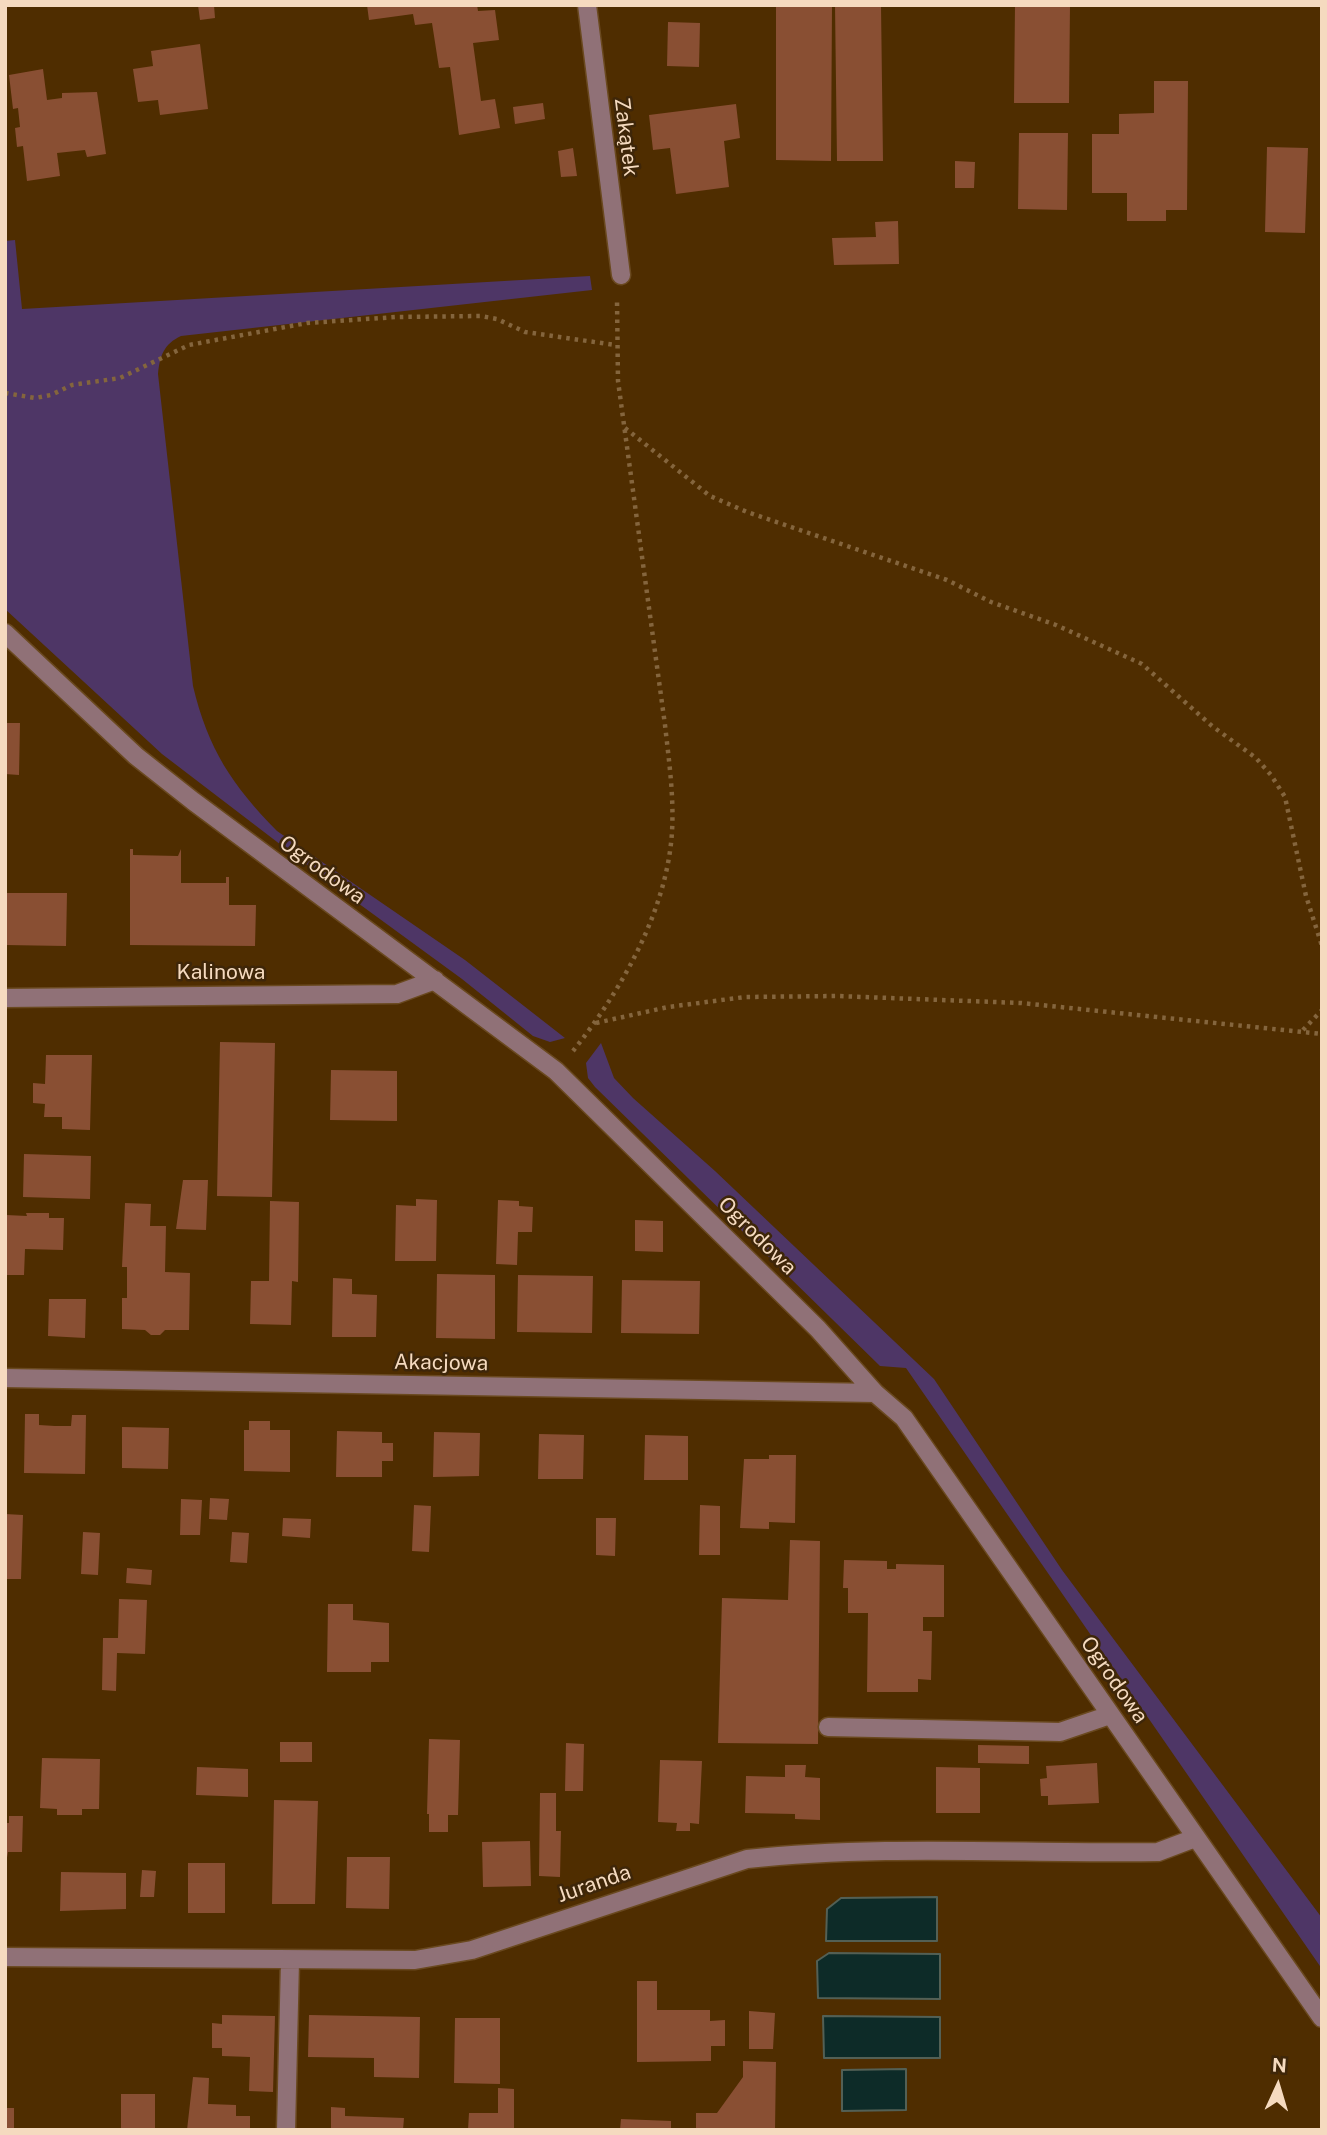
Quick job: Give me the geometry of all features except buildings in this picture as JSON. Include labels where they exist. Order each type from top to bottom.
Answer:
[{"type":"street","name":"Zakątek","points":[[587,5],[621,275]]},
{"type":"street","name":"Ogrodowa","points":[[5,633],[136,756],[268,859],[556,1071],[818,1329],[875,1393],[904,1418],[1322,2018]]},
{"type":"street","name":"Kalinowa","points":[[5,998],[397,994],[435,980]]},
{"type":"street","name":"Akacjowa","points":[[5,1378],[875,1393]]},
{"type":"street","points":[[828,1727],[1060,1732],[1111,1715]]},
{"type":"street","name":"Juranda","points":[[5,1957],[390,1962],[444,1957],[708,1870],[771,1855],[898,1851],[1158,1852],[1195,1838]]},
{"type":"street","points":[[286,2130],[290,1961]]},
{"type":"path","points":[[556,1071],[596,1023],[613,996],[648,923],[667,867],[671,834],[671,775],[615,345],[621,275]]},
{"type":"path","points":[[5,393],[35,398],[51,395],[72,385],[120,378],[190,345],[307,323],[396,317],[443,319],[481,316],[526,332],[615,345]]},
{"type":"path","points":[[625,428],[710,496],[747,512],[947,580],[991,602],[1056,625],[1142,664],[1212,726],[1256,758],[1271,775],[1285,797],[1306,896],[1322,946]]},
{"type":"path","points":[[596,1023],[668,1006],[745,997],[837,996],[1021,1003],[1322,1034]]},
{"type":"path","points":[[1303,1030],[1322,1010]]},
{"type":"shaded area","points":[[15,240],[22,309],[590,276],[592,290],[181,336],[164,351],[158,374],[193,686],[206,729],[224,765],[247,798],[277,831],[465,960],[565,1038],[550,1042],[533,1036],[462,979],[162,754],[5,609],[5,241]]},
{"type":"shaded area","points":[[601,1043],[614,1078],[633,1098],[715,1171],[934,1379],[1062,1570],[1322,1918],[1322,1969],[906,1368],[880,1366],[595,1087],[588,1078],[586,1063]]},
{"type":"water","points":[[937,1897],[937,1941],[826,1941],[827,1909],[841,1898]]},
{"type":"water","points":[[829,1953],[940,1954],[940,1999],[818,1998],[817,1961]]},
{"type":"water","points":[[823,2016],[940,2017],[940,2058],[824,2058]]},
{"type":"water","points":[[906,2069],[906,2110],[842,2111],[842,2070]]}]
